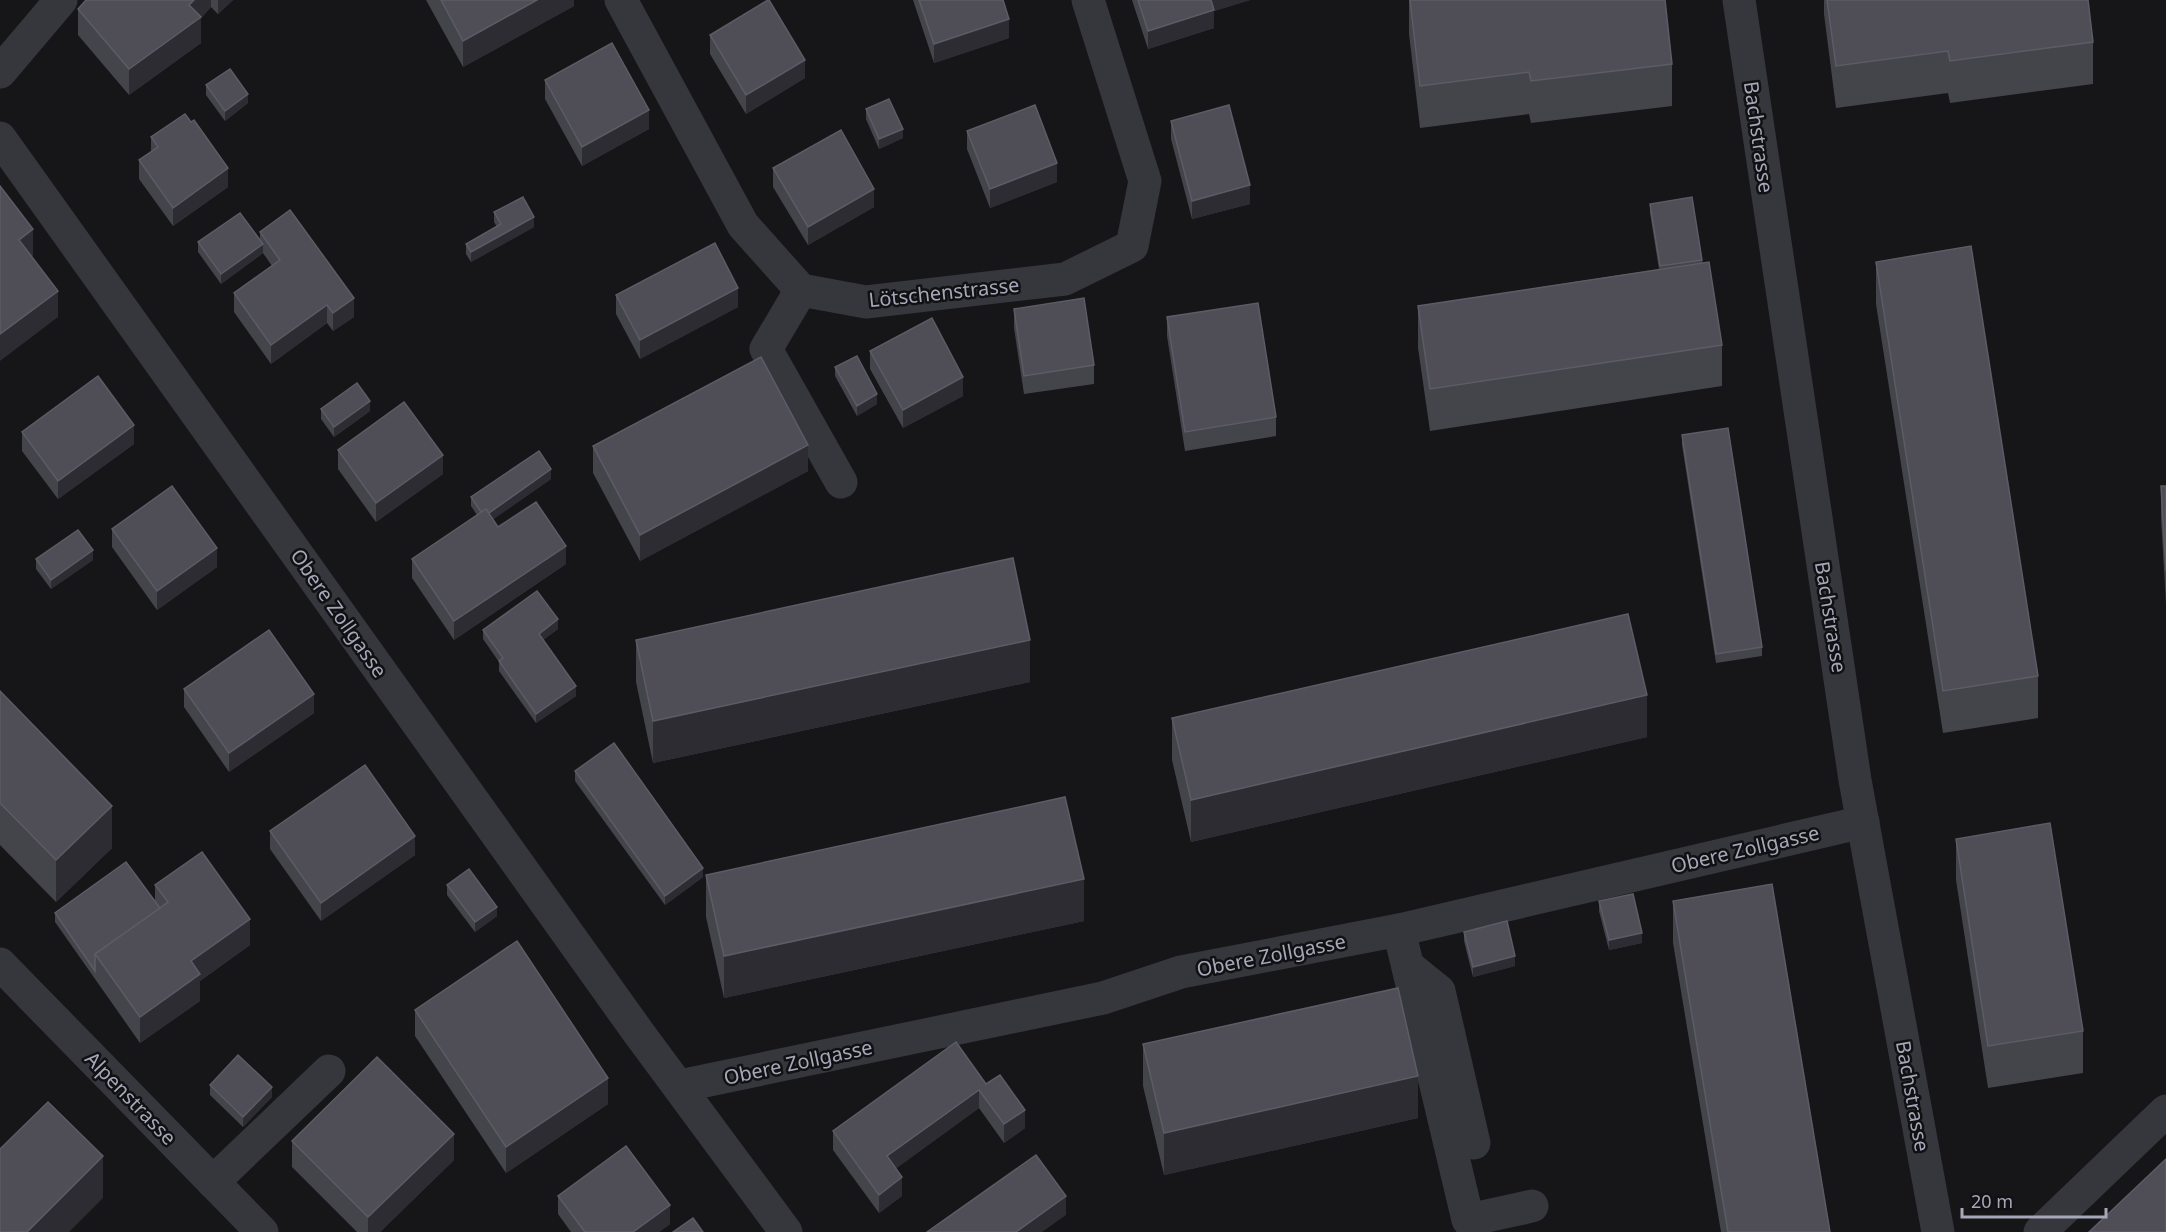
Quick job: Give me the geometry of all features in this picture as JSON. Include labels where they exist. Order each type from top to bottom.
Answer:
[{"type":"street","points":[[0,72],[61,0]]},
{"type":"street","points":[[621,0],[743,225],[801,290],[766,349],[841,482]]},
{"type":"street","name":"Lötschenstrasse","points":[[801,290],[866,302],[1065,279],[1132,246],[1144,181],[1088,0]]},
{"type":"street","name":"Bachstrasse","points":[[1739,0],[1863,822],[1938,1232]]},
{"type":"street","name":"Obere Zollgasse","points":[[0,138],[638,1032],[786,1232]]},
{"type":"street","name":"Obere Zollgasse","points":[[680,1086],[1104,999],[1181,972],[1399,930],[1863,822]]},
{"type":"street","points":[[1399,930],[1468,1220],[1532,1206]]},
{"type":"street","name":"Alpenstrasse","points":[[0,964],[262,1232]]},
{"type":"street","points":[[1408,966],[1440,991],[1474,1143]]},
{"type":"street","points":[[213,1182],[329,1071]]},
{"type":"street","points":[[2040,1232],[2166,1111]]},
{"type":"building","points":[[86,0],[194,0],[189,5],[201,17],[129,69],[78,9]]},
{"type":"building","points":[[441,0],[537,0],[463,41]]},
{"type":"building","points":[[768,0],[805,60],[746,95],[710,35]]},
{"type":"building","points":[[919,0],[1003,0],[1009,19],[934,44]]},
{"type":"building","points":[[1138,0],[1211,0],[1214,10],[1148,31]]},
{"type":"building","points":[[1410,0],[1665,0],[1672,64],[1531,81],[1529,72],[1420,86]]},
{"type":"building","points":[[1827,0],[2088,0],[2093,42],[1950,61],[1948,51],[1836,66]]},
{"type":"building","points":[[612,43],[649,110],[582,147],[545,80]]},
{"type":"building","points":[[230,69],[248,94],[225,111],[206,85]]},
{"type":"building","points":[[889,99],[903,129],[879,139],[866,109]]},
{"type":"building","points":[[1035,105],[1057,163],[990,189],[967,131]]},
{"type":"building","points":[[1229,105],[1250,185],[1192,201],[1171,121]]},
{"type":"building","points":[[185,114],[191,122],[194,120],[228,168],[173,208],[139,160],[158,147],[151,137]]},
{"type":"building","points":[[841,130],[874,189],[808,227],[773,168]]},
{"type":"building","points":[[0,186],[33,229],[19,240],[58,291],[0,334]]},
{"type":"building","points":[[523,197],[534,217],[471,252],[466,244],[501,224],[494,212]]},
{"type":"building","points":[[1692,197],[1702,260],[1660,266],[1650,204]]},
{"type":"building","points":[[290,210],[354,298],[333,313],[327,305],[271,345],[234,293],[280,260],[260,232]]},
{"type":"building","points":[[240,213],[263,244],[221,274],[198,242]]},
{"type":"building","points":[[715,243],[738,288],[640,340],[616,295]]},
{"type":"building","points":[[1971,246],[2038,676],[1943,691],[1876,262]]},
{"type":"building","points":[[1709,262],[1722,345],[1430,389],[1418,306]]},
{"type":"building","points":[[1084,298],[1094,365],[1024,376],[1014,309]]},
{"type":"building","points":[[1258,303],[1276,417],[1185,432],[1167,317]]},
{"type":"building","points":[[932,318],[963,377],[903,410],[870,351]]},
{"type":"building","points":[[857,356],[877,394],[857,406],[835,367]]},
{"type":"building","points":[[761,357],[808,445],[640,535],[593,446]]},
{"type":"building","points":[[98,376],[134,425],[58,481],[22,432]]},
{"type":"building","points":[[357,383],[370,401],[334,427],[321,409]]},
{"type":"building","points":[[404,402],[443,455],[376,503],[338,450]]},
{"type":"building","points":[[1728,428],[1762,647],[1716,654],[1682,435]]},
{"type":"building","points":[[539,451],[551,469],[489,513],[486,509],[481,512],[471,497]]},
{"type":"building","points":[[172,486],[217,548],[157,591],[112,529]]},
{"type":"building","points":[[2161,486],[2166,486],[2166,571]]},
{"type":"building","points":[[536,502],[566,546],[454,621],[412,559],[486,509],[498,527]]},
{"type":"building","points":[[78,530],[93,550],[51,580],[36,559]]},
{"type":"building","points":[[1013,558],[1030,640],[653,721],[636,640]]},
{"type":"building","points":[[537,591],[558,619],[539,634],[576,686],[536,714],[499,661],[503,658],[483,630]]},
{"type":"building","points":[[1628,614],[1647,695],[1191,800],[1172,718]]},
{"type":"building","points":[[269,630],[314,694],[229,753],[184,689]]},
{"type":"building","points":[[0,691],[112,806],[56,860],[0,803]]},
{"type":"building","points":[[614,743],[703,868],[665,896],[575,771]]},
{"type":"building","points":[[365,765],[415,836],[321,903],[270,831]]},
{"type":"building","points":[[1065,797],[1084,879],[724,956],[706,875]]},
{"type":"building","points":[[2050,823],[2083,1031],[1988,1046],[1956,839]]},
{"type":"building","points":[[202,852],[250,919],[191,961],[200,974],[140,1017],[95,954],[168,902],[155,885]]},
{"type":"building","points":[[126,862],[160,908],[95,954],[95,971],[55,913]]},
{"type":"building","points":[[469,869],[497,907],[475,922],[447,885]]},
{"type":"building","points":[[1772,884],[1830,1232],[1728,1232],[1673,901]]},
{"type":"building","points":[[1633,894],[1642,933],[1609,940],[1599,901]]},
{"type":"building","points":[[1507,921],[1515,956],[1473,967],[1464,932]]},
{"type":"building","points":[[517,941],[608,1078],[506,1147],[415,1010]]},
{"type":"building","points":[[1398,988],[1418,1076],[1164,1133],[1143,1044]]},
{"type":"building","points":[[956,1042],[986,1084],[1000,1075],[1025,1110],[1004,1124],[979,1090],[887,1156],[902,1177],[879,1195],[833,1131]]},
{"type":"building","points":[[238,1055],[272,1087],[243,1117],[210,1085]]},
{"type":"building","points":[[377,1057],[454,1134],[368,1217],[292,1141]]},
{"type":"building","points":[[48,1102],[103,1156],[27,1232],[0,1232],[0,1149]]},
{"type":"building","points":[[626,1146],[670,1205],[633,1232],[585,1232],[558,1196]]},
{"type":"building","points":[[1036,1155],[1066,1196],[1016,1232],[927,1232]]},
{"type":"building","points":[[2166,1159],[2166,1232],[2089,1232]]},
{"type":"building","points":[[693,1218],[703,1232],[673,1232]]}]
